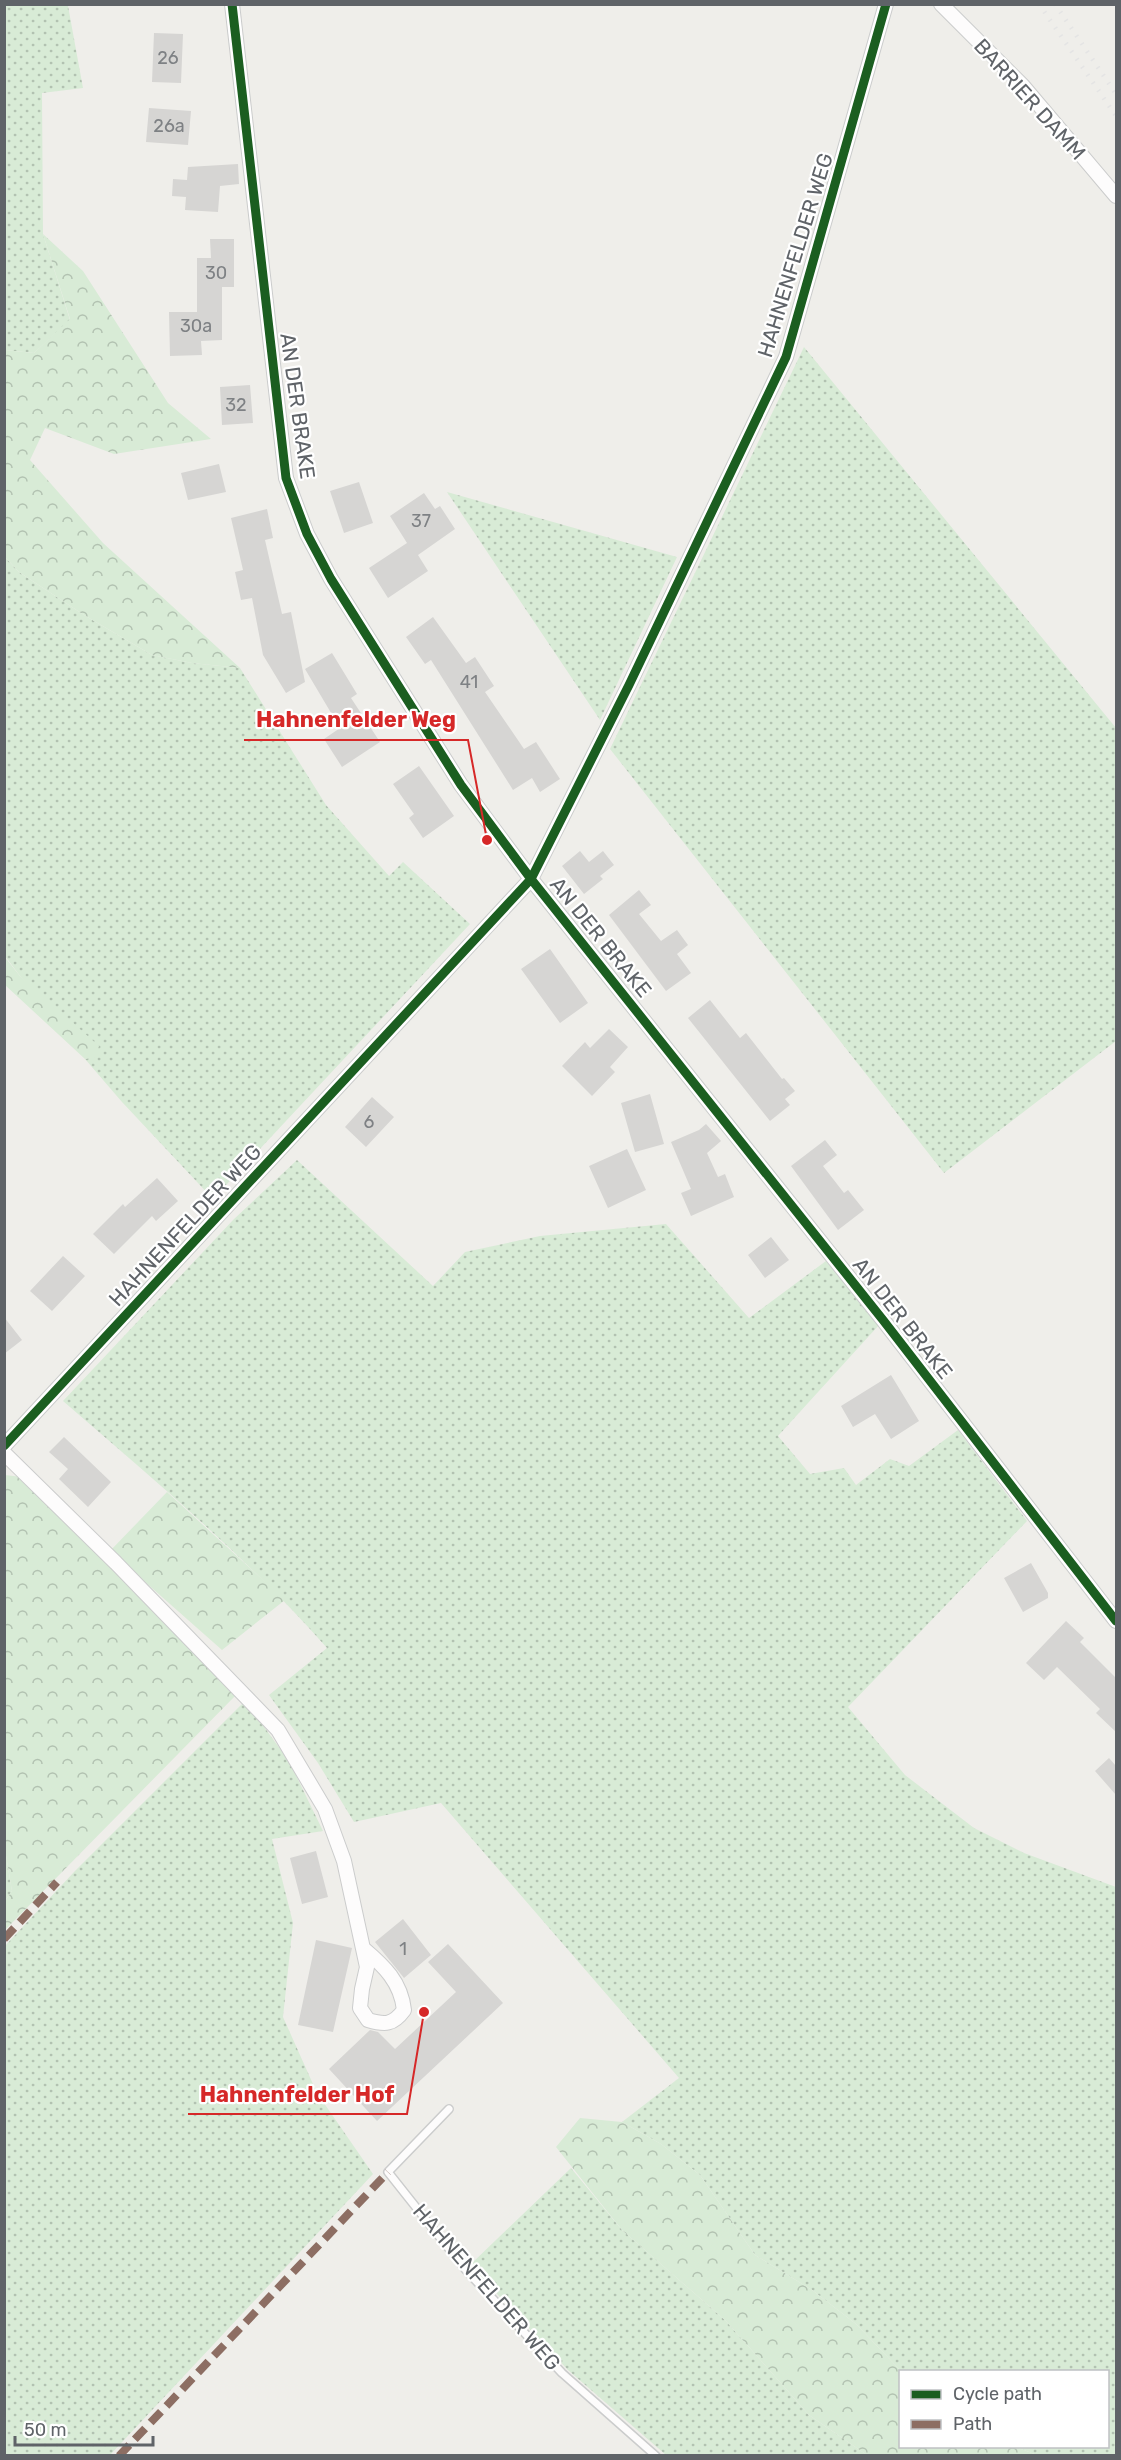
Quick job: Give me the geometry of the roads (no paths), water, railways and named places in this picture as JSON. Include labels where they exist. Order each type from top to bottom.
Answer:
[{"type":"street","name":"AN DER BRAKE","points":[[232,4],[286,478],[307,534],[331,579],[461,785],[531,879],[883,1320],[1116,1622]]},
{"type":"street","name":"HAHNENFELDER WEG","points":[[4,1446],[531,879],[629,685],[786,357],[886,4]]},
{"type":"street","name":"BARRIER DAMM","points":[[941,4],[1023,86],[1116,196]]},
{"type":"street","points":[[4,1453],[116,1563],[278,1730],[325,1809],[344,1861],[367,1967],[360,2008],[368,2020],[384,2025],[396,2021],[404,2010],[402,1994],[387,1969],[364,1949]]},
{"type":"lane","name":"HAHNENFELDER WEG","points":[[448,2109],[388,2172],[465,2270],[562,2373],[656,2456]]},
{"type":"railway","points":[[1039,4],[1116,116]]},
{"type":"railway","points":[[1055,4],[1116,94]]},
{"type":"place","name":"Hahnenfelder Weg","points":[[487,840]]},
{"type":"place","name":"Hahnenfelder Hof","points":[[424,2012]]}]
